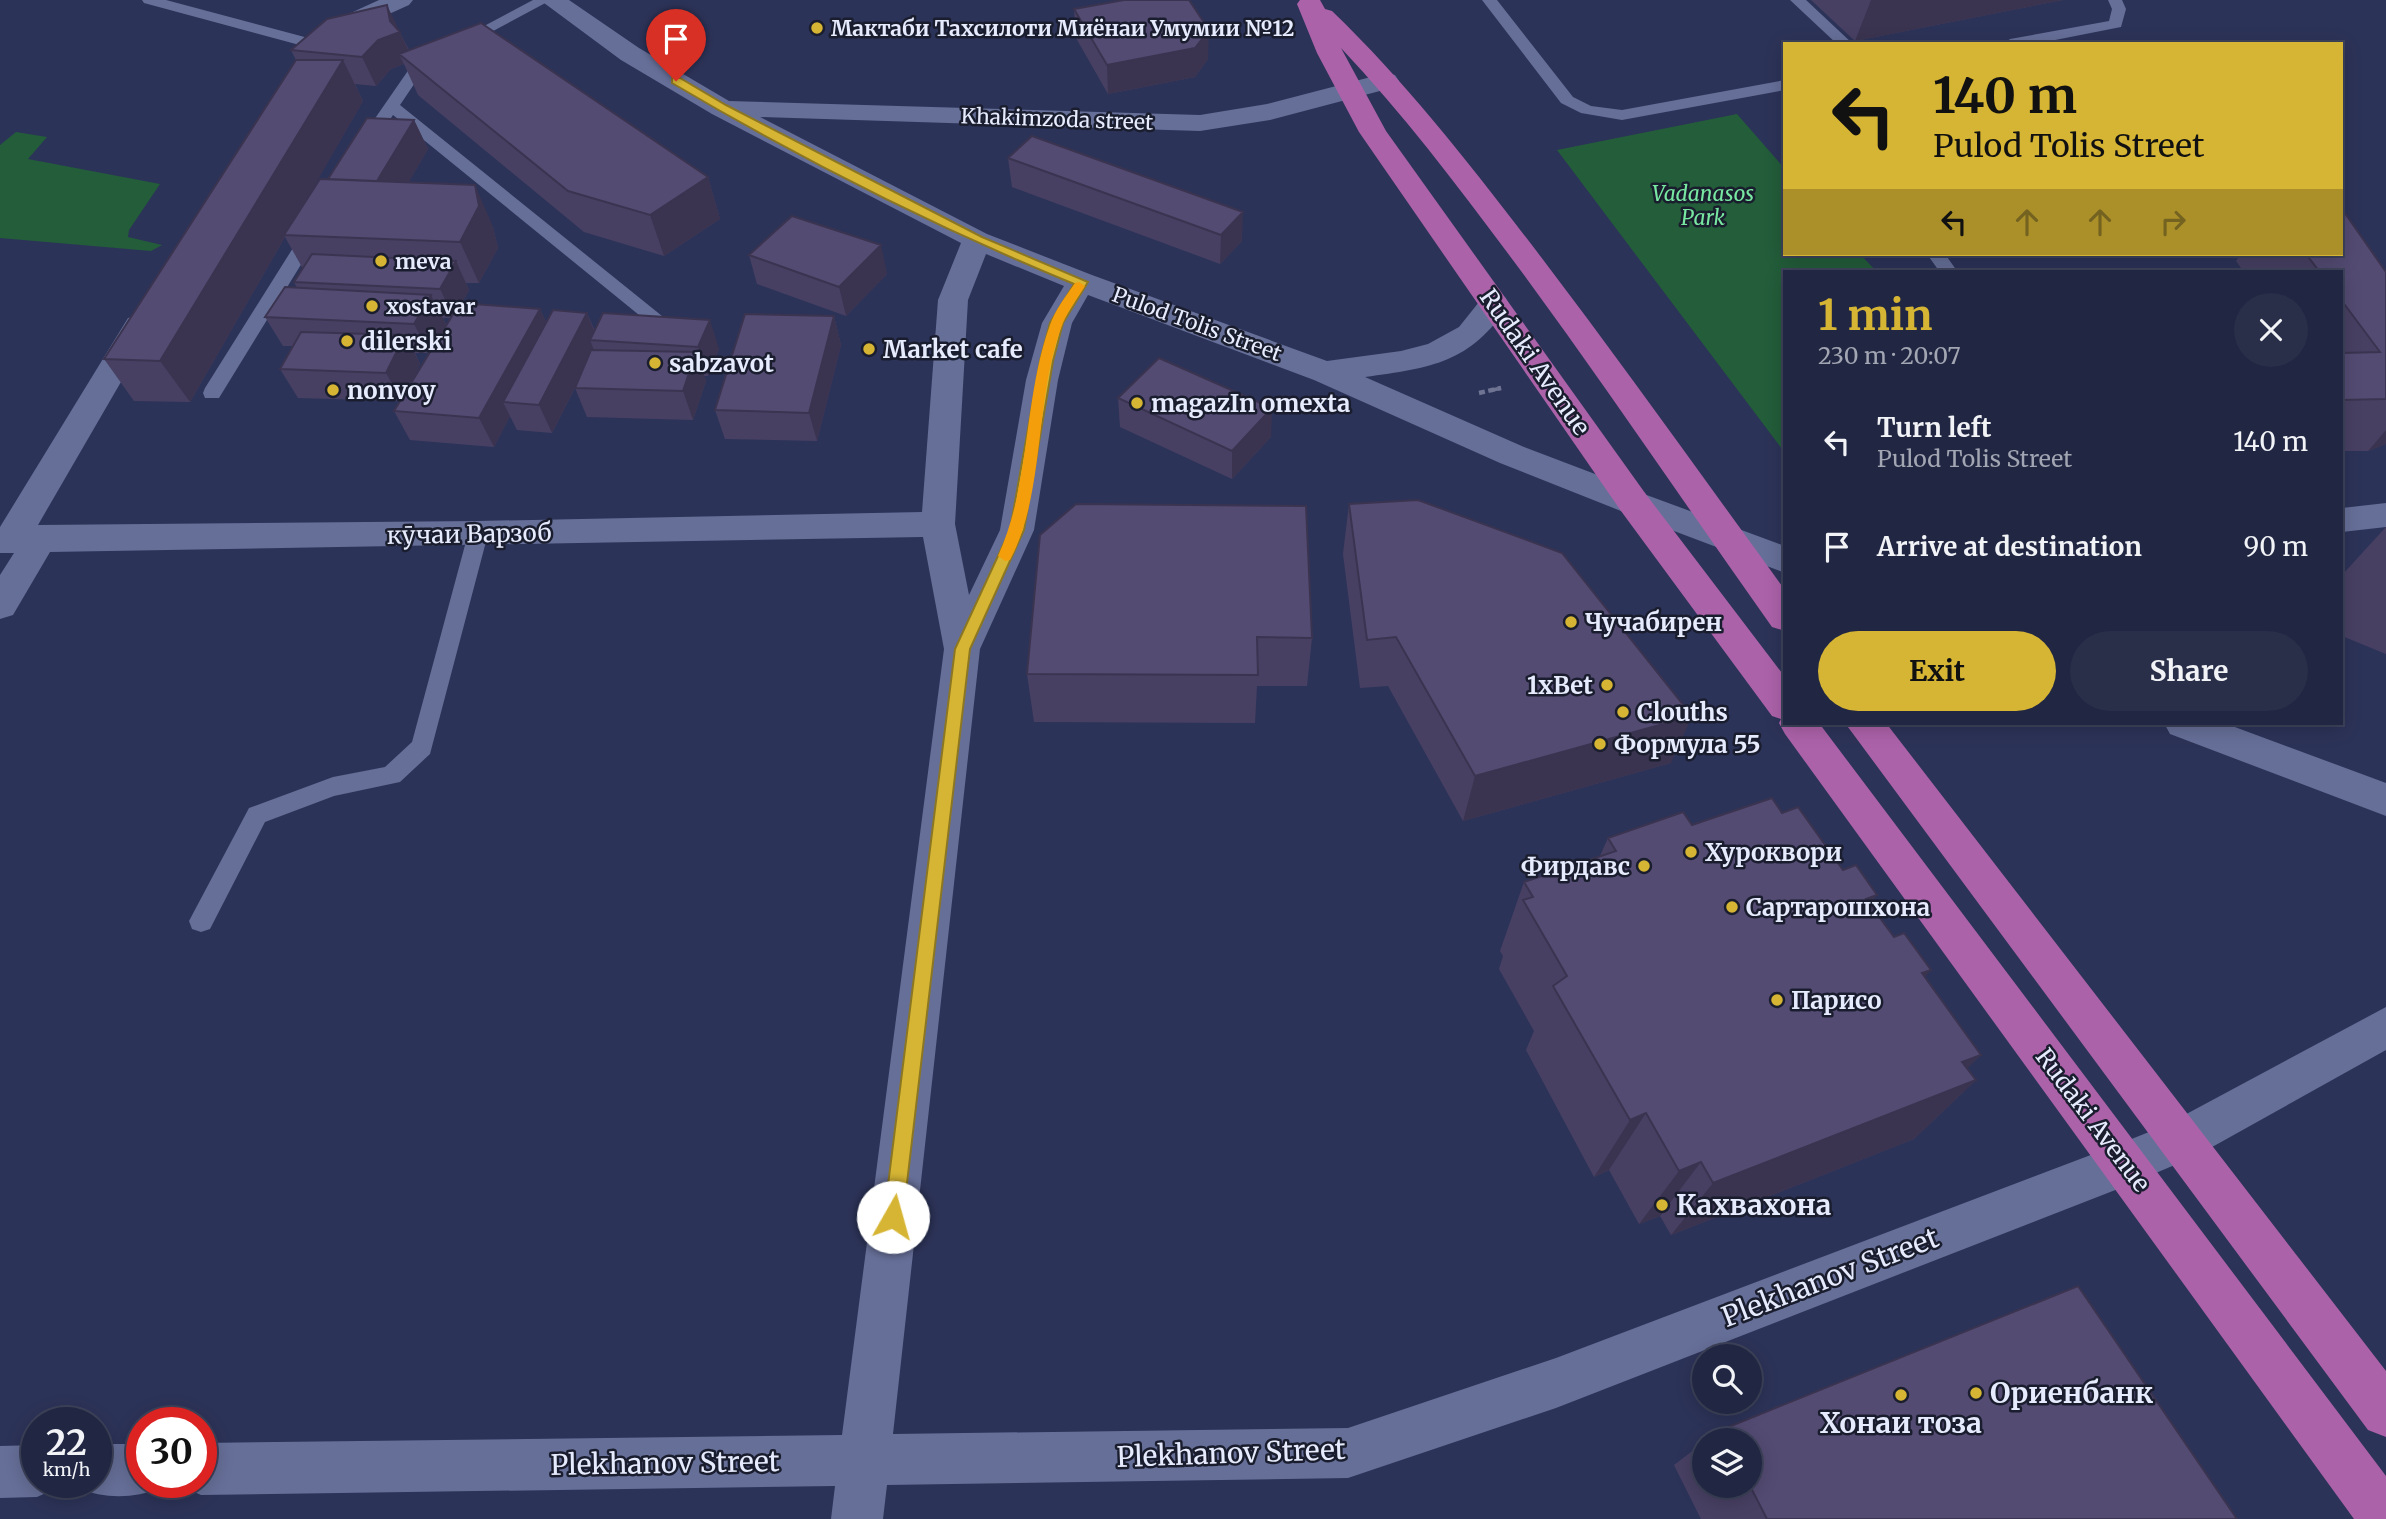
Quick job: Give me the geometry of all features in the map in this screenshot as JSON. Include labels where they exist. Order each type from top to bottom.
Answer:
[{"type":"highway","name":"Rudaki Avenue","points":[[1309,2],[1386,81],[1478,193],[1590,343],[1783,614]]},
{"type":"highway","name":"Rudaki Avenue","points":[[1309,2],[1348,89],[1373,132],[1633,502],[1783,702]]},
{"type":"highway","name":"Rudaki Avenue","points":[[1799,725],[2386,1518]]},
{"type":"highway","points":[[1866,725],[2386,1412]]},
{"type":"street","points":[[300,54],[400,0]]},
{"type":"street","name":"Pulod Tolis Street","points":[[553,0],[630,54],[722,108],[977,240],[1081,282],[1325,372],[1513,455],[1783,559]]},
{"type":"street","name":"Khakimzoda street","points":[[722,108],[1200,123],[1242,119],[1274,112],[1348,89],[1386,81]]},
{"type":"street","points":[[857,1519],[962,649],[938,524],[953,300],[977,240]]},
{"type":"street","points":[[962,649],[1017,530],[1045,368],[1057,323],[1081,282]]},
{"type":"street","points":[[0,605],[18,539],[152,303]]},
{"type":"street","points":[[1325,372],[1409,359],[1447,348],[1472,332],[1494,304]]},
{"type":"street","points":[[2343,520],[2386,514]]},
{"type":"street","name":"кӯчаи Варзоб","points":[[18,539],[478,534],[938,524]]},
{"type":"street","points":[[2188,725],[2386,800]]},
{"type":"street","name":"Plekhanov Street","points":[[217,1469],[1348,1453],[1556,1383],[2125,1164],[2180,1141],[2386,1027]]},
{"type":"street","points":[[0,1472],[21,1471]]},
{"type":"lane","points":[[149,0],[300,54]]},
{"type":"lane","points":[[356,159],[419,65],[544,0]]},
{"type":"lane","points":[[1489,0],[1567,100],[1587,110],[1622,115],[1783,85]]},
{"type":"lane","points":[[1797,0],[1844,42]]},
{"type":"lane","points":[[2021,42],[2116,24],[2119,9],[2115,0]]},
{"type":"lane","points":[[391,106],[661,324]]},
{"type":"lane","points":[[212,393],[320,217]]},
{"type":"lane","points":[[201,921],[257,815],[333,787],[392,775],[422,747],[478,534]]},
{"type":"path","points":[[1475,394],[1509,386]]},
{"type":"green space","name":"Vadanasos Park","points":[[1737,114],[1783,167],[1783,256],[1862,256],[1875,270],[1783,270],[1783,450],[1557,150]]},
{"type":"green space","points":[[16,132],[47,137],[28,159],[160,184],[129,230],[128,237],[162,245],[151,251],[0,238],[0,145]]},
{"type":"building","points":[[1124,0],[1189,0],[1209,30],[1195,48],[1107,65],[1074,9]]},
{"type":"building","points":[[387,5],[390,21],[400,32],[378,40],[362,57],[291,50],[327,19]]},
{"type":"building","points":[[481,23],[708,177],[650,215],[568,191],[399,54]]},
{"type":"building","points":[[296,60],[343,60],[160,361],[104,359]]},
{"type":"building","points":[[367,118],[414,120],[377,181],[328,179]]},
{"type":"building","points":[[1032,136],[1243,212],[1221,235],[1008,158]]},
{"type":"building","points":[[320,179],[475,185],[479,206],[460,242],[284,235]]},
{"type":"building","points":[[2343,210],[2386,272],[2386,399],[2343,400],[2343,353],[2380,352],[2343,302],[2343,270],[2318,270],[2308,256],[2343,256]]},
{"type":"building","points":[[792,216],[881,245],[839,287],[749,255]]},
{"type":"building","points":[[312,254],[456,261],[440,289],[294,282]]},
{"type":"building","points":[[285,287],[431,295],[414,324],[265,317]]},
{"type":"building","points":[[460,303],[540,309],[479,418],[394,411]]},
{"type":"building","points":[[553,310],[587,313],[539,405],[503,402]]},
{"type":"building","points":[[603,313],[710,320],[698,347],[590,340]]},
{"type":"building","points":[[745,314],[834,316],[809,413],[715,410]]},
{"type":"building","points":[[301,332],[405,335],[386,373],[280,369]]},
{"type":"building","points":[[591,350],[696,352],[683,391],[575,388]]},
{"type":"building","points":[[1159,358],[1272,408],[1232,451],[1118,398]]},
{"type":"building","points":[[1418,500],[1562,553],[1692,716],[1475,776],[1396,637],[1367,640],[1349,504]]},
{"type":"building","points":[[1076,504],[1306,506],[1312,638],[1257,637],[1258,675],[1027,674],[1040,535]]},
{"type":"building","points":[[1772,798],[1782,813],[1798,807],[1843,870],[1856,865],[1877,895],[1866,899],[1894,937],[1904,933],[1931,970],[1922,973],[1981,1055],[1962,1062],[1976,1080],[1713,1183],[1701,1162],[1679,1171],[1646,1113],[1630,1120],[1553,986],[1567,976],[1523,900],[1533,897],[1524,882],[1616,851],[1608,838],[1683,812],[1692,825]]},
{"type":"building","points":[[2078,1286],[2237,1519],[1767,1519],[1756,1498],[1762,1498],[1762,1428],[1726,1428]]},
{"type":"slow traffic","points":[[1005,556],[1017,530],[1042,380],[1057,323],[1079,286]]},
{"type":"place","name":"Мактаби Тахсилоти Миёнаи Умумии №12","points":[[817,28]]},
{"type":"place","name":"meva","points":[[381,261]]},
{"type":"place","name":"xostavar","points":[[372,306]]},
{"type":"place","name":"dilerski","points":[[347,341]]},
{"type":"place","name":"Market cafe","points":[[869,349]]},
{"type":"place","name":"sabzavot","points":[[655,363]]},
{"type":"place","name":"nonvoy","points":[[333,390]]},
{"type":"place","name":"magazIn omexta","points":[[1137,403]]},
{"type":"place","name":"Чучабирен","points":[[1571,622]]},
{"type":"place","name":"1хBet","points":[[1607,685]]},
{"type":"place","name":"Clouths","points":[[1623,712]]},
{"type":"place","name":"Формула 55","points":[[1600,744]]},
{"type":"place","name":"Хуроквори","points":[[1691,852]]},
{"type":"place","name":"Фирдавс","points":[[1644,866]]},
{"type":"place","name":"Сартарошхона","points":[[1732,907]]},
{"type":"place","name":"Парисо","points":[[1777,1000]]},
{"type":"place","name":"Кахвахона","points":[[1662,1205]]},
{"type":"place","name":"Ориенбанк","points":[[1976,1393]]},
{"type":"place","name":"Хонаи тоза","points":[[1901,1395]]},
{"type":"route","points":[[676,81],[722,108],[977,240],[1081,282],[1057,323],[1042,380],[1017,530],[962,649],[893,1217]]}]
